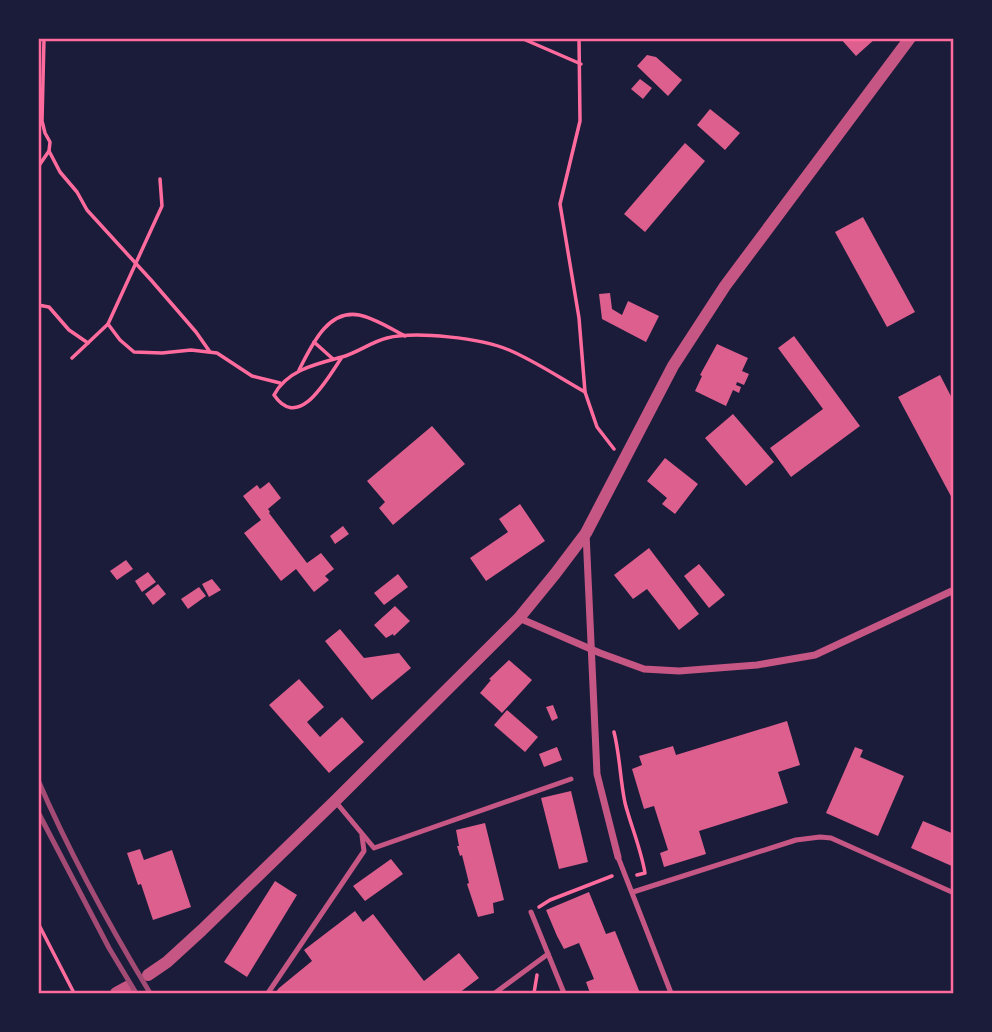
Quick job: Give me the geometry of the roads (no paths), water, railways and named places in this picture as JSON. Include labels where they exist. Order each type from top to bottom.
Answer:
[{"type":"street","points":[[148,975],[167,962],[202,930],[519,618],[586,533],[626,461],[673,366],[725,286],[910,38]]},
{"type":"street","points":[[586,533],[597,774],[618,857]]},
{"type":"street","points":[[519,618],[644,669],[679,670],[757,665],[815,655],[954,590]]},
{"type":"lane","points":[[335,801],[374,848],[571,779]]},
{"type":"lane","points":[[268,993],[364,851],[362,836]]},
{"type":"lane","points":[[632,892],[783,844],[820,837],[831,838],[954,893]]},
{"type":"lane","points":[[618,857],[671,993]]},
{"type":"lane","points":[[531,912],[564,993]]},
{"type":"lane","points":[[495,993],[548,954]]},
{"type":"railway","points":[[38,780],[91,889],[150,993]]},
{"type":"railway","points":[[38,812],[109,948],[136,993]]}]
